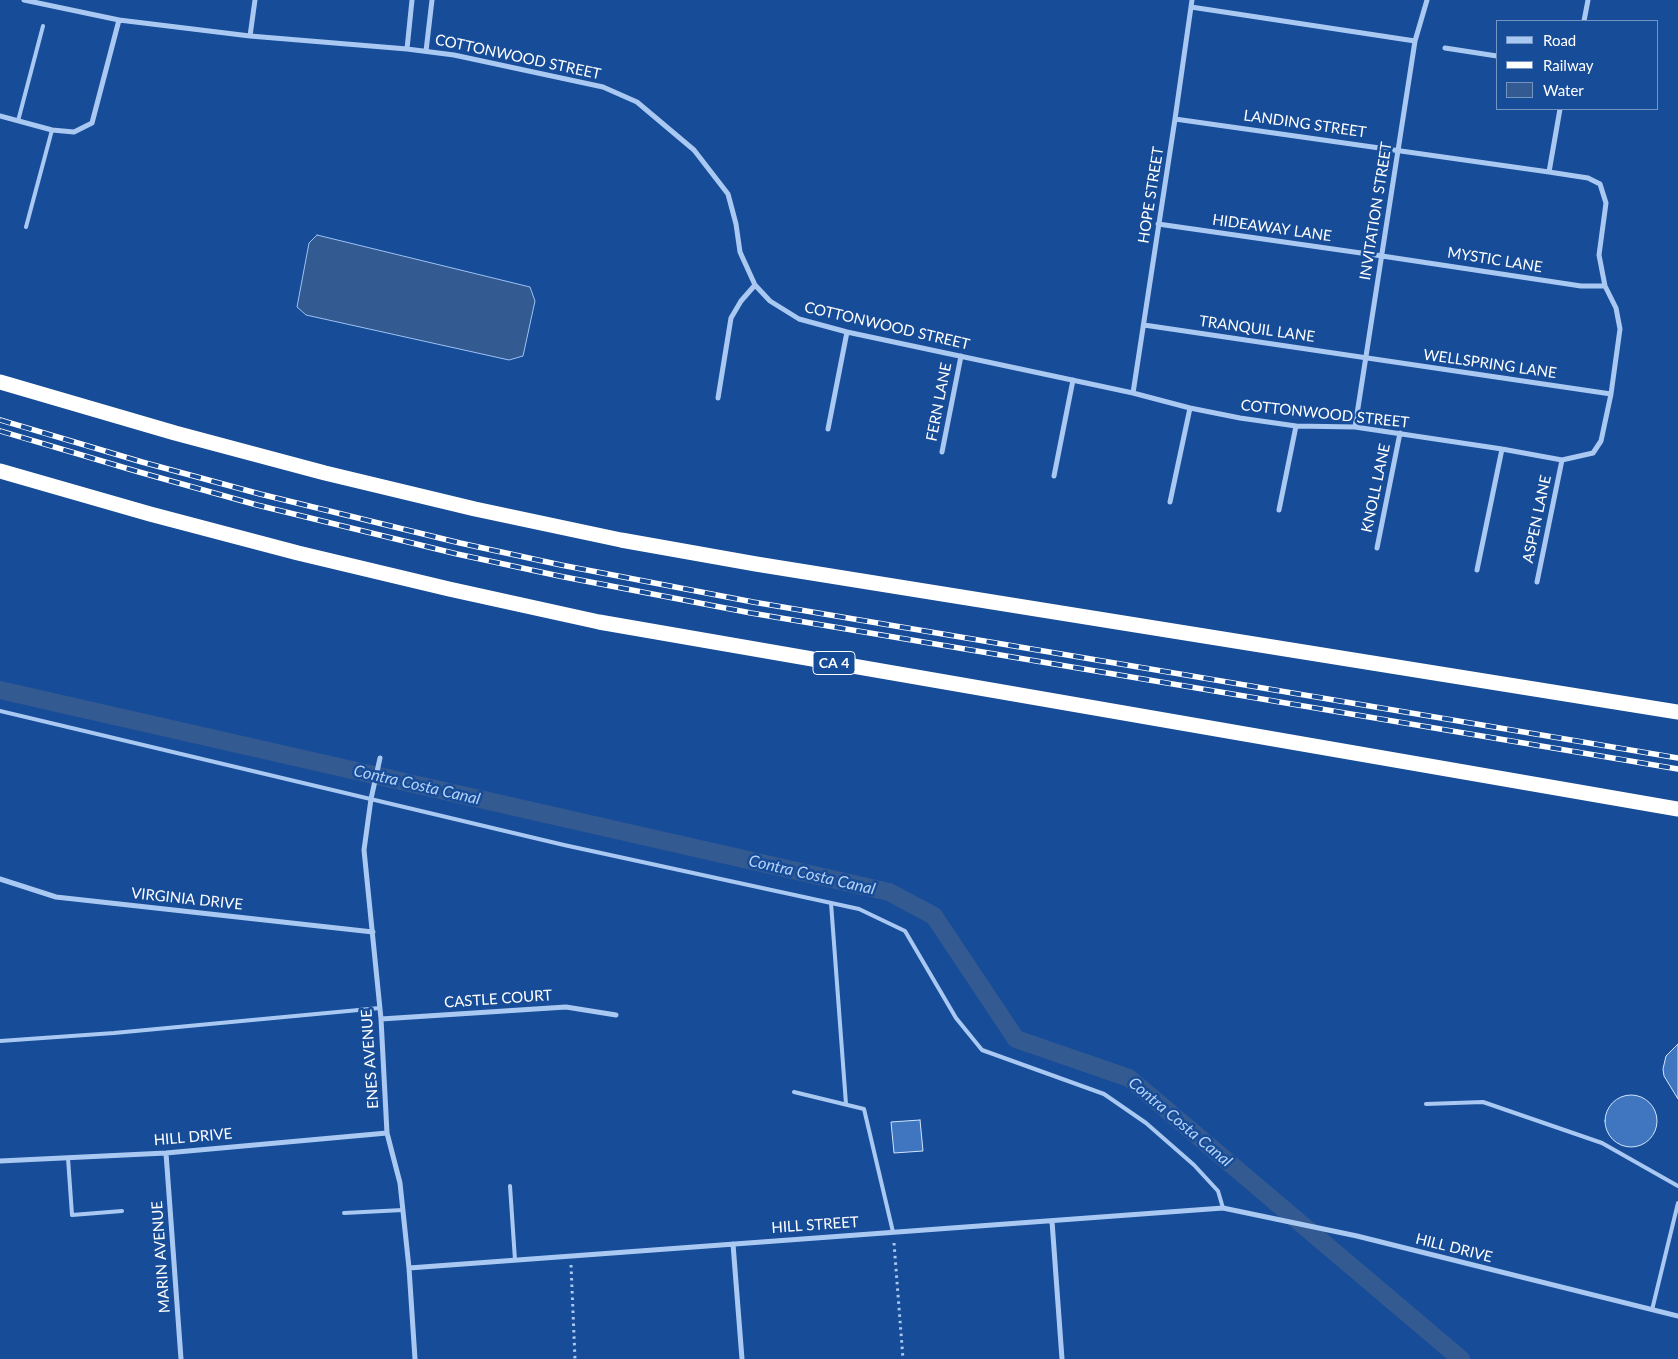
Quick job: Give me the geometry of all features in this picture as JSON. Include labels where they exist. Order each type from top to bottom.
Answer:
[{"type":"highway","points":[[0,382],[175,433],[325,473],[475,509],[622,540],[756,564],[1678,712]]},
{"type":"highway","name":"CA 4","points":[[0,471],[150,514],[298,553],[599,622],[1678,809]]},
{"type":"street","name":"COTTONWOOD STREET","points":[[24,0],[47,2],[119,20],[250,36],[407,49],[454,55],[604,87],[637,102],[694,150],[728,194],[736,224],[740,252],[755,285],[770,301],[799,320],[847,332],[1133,393],[1190,408],[1240,418],[1296,426],[1355,427],[1562,460],[1593,453],[1601,441],[1611,394]]},
{"type":"street","points":[[250,36],[255,0]]},
{"type":"street","points":[[407,49],[412,0]]},
{"type":"street","points":[[426,51],[432,0]]},
{"type":"street","name":"HOPE STREET","points":[[1133,393],[1192,0]]},
{"type":"street","name":"INVITATION STREET","points":[[1355,427],[1415,41],[1427,0]]},
{"type":"street","points":[[1584,20],[1588,0]]},
{"type":"street","points":[[1190,7],[1415,41]]},
{"type":"street","points":[[0,116],[52,130],[74,132],[92,123],[119,20]]},
{"type":"street","points":[[1445,48],[1496,56]]},
{"type":"street","points":[[1549,172],[1560,110]]},
{"type":"street","name":"LANDING STREET","points":[[1175,119],[1588,178],[1600,184],[1606,203],[1598,256],[1605,286]]},
{"type":"street","name":"HIDEAWAY LANE","points":[[1158,224],[1382,256]]},
{"type":"street","name":"MYSTIC LANE","points":[[1382,256],[1581,286],[1605,286]]},
{"type":"street","points":[[718,398],[731,318],[741,301],[755,285]]},
{"type":"street","points":[[1605,286],[1616,308],[1620,329],[1611,394]]},
{"type":"street","name":"TRANQUIL LANE","points":[[1144,325],[1366,358]]},
{"type":"street","points":[[828,429],[847,332]]},
{"type":"street","name":"FERN LANE","points":[[942,452],[961,356]]},
{"type":"street","name":"WELLSPRING LANE","points":[[1366,358],[1611,394]]},
{"type":"street","points":[[1054,476],[1073,380]]},
{"type":"street","points":[[1170,502],[1190,408]]},
{"type":"street","points":[[1279,510],[1296,426]]},
{"type":"street","name":"KNOLL LANE","points":[[1377,548],[1400,433]]},
{"type":"street","points":[[1477,570],[1502,449]]},
{"type":"street","name":"ASPEN LANE","points":[[1537,582],[1562,460]]},
{"type":"street","name":"ENES AVENUE","points":[[380,758],[371,799],[364,850],[381,1019],[388,1133],[400,1183],[409,1268],[414,1359]]},
{"type":"street","name":"VIRGINIA DRIVE","points":[[0,879],[56,897],[373,932]]},
{"type":"street","name":"CASTLE COURT","points":[[381,1019],[566,1007],[616,1015]]},
{"type":"street","name":"HILL DRIVE","points":[[0,1161],[166,1153],[388,1133]]},
{"type":"street","name":"MARIN AVENUE","points":[[166,1153],[181,1359]]},
{"type":"street","name":"HILL STREET","points":[[409,1268],[1223,1208]]},
{"type":"street","name":"HILL DRIVE","points":[[1223,1208],[1357,1236],[1678,1316]]},
{"type":"street","points":[[1052,1221],[1062,1359]]},
{"type":"street","points":[[733,1244],[742,1359]]},
{"type":"lane","points":[[18,121],[43,26]]},
{"type":"lane","points":[[26,227],[52,130]]},
{"type":"lane","points":[[0,711],[564,845],[859,909],[905,931],[956,1018],[982,1050],[1104,1094],[1146,1124],[1194,1166],[1218,1191],[1223,1208]]},
{"type":"lane","points":[[831,903],[846,1104]]},
{"type":"lane","points":[[0,1041],[114,1034],[380,1008]]},
{"type":"lane","points":[[794,1092],[864,1109],[893,1232]]},
{"type":"lane","points":[[1426,1104],[1483,1102],[1602,1143],[1678,1186]]},
{"type":"lane","points":[[68,1158],[72,1215],[122,1211]]},
{"type":"lane","points":[[510,1186],[515,1260]]},
{"type":"lane","points":[[1652,1310],[1678,1203]]},
{"type":"lane","points":[[344,1213],[403,1210]]},
{"type":"path","points":[[893,1232],[903,1359]]},
{"type":"path","points":[[570,1256],[575,1359]]},
{"type":"water","points":[[317,235],[530,287],[535,301],[523,356],[509,360],[306,315],[297,307],[309,243]]},
{"type":"building","points":[[1678,1044],[1678,1099],[1664,1076],[1663,1069],[1666,1056]]},
{"type":"building","points":[[1631,1095],[1645,1099],[1653,1107],[1657,1121],[1653,1135],[1645,1143],[1631,1147],[1617,1143],[1609,1135],[1605,1121],[1609,1107],[1617,1099]]},
{"type":"building","points":[[920,1120],[923,1151],[894,1153],[891,1122]]},
{"type":"waterway","name":"Contra Costa Canal","points":[[0,690],[889,892],[934,916],[1016,1039],[1129,1078],[1461,1359]]},
{"type":"railway","points":[[0,420],[142,462],[260,494],[460,543],[561,565],[753,602],[1678,758]]},
{"type":"railway","points":[[0,431],[257,505],[457,554],[559,576],[751,613],[1678,769]]}]
